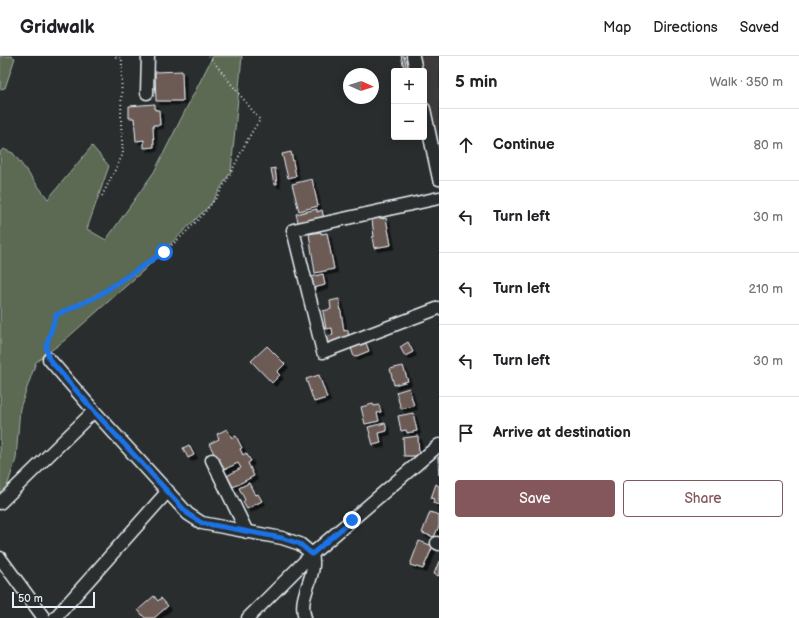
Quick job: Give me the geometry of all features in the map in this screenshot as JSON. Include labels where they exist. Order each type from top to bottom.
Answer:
[{"type":"street","points":[[147,93],[148,56]]},
{"type":"street","points":[[413,56],[415,68]]},
{"type":"street","points":[[427,123],[439,179]]},
{"type":"street","points":[[439,198],[293,230],[323,352],[439,308]]},
{"type":"street","points":[[49,359],[94,411],[188,514],[202,523],[300,544],[312,554],[314,570],[303,600],[305,618]]},
{"type":"street","points":[[0,504],[94,411]]},
{"type":"street","points":[[248,618],[312,554],[439,445]]},
{"type":"street","points":[[212,460],[247,532]]},
{"type":"street","points":[[55,618],[168,491]]},
{"type":"street","points":[[0,558],[44,618]]},
{"type":"path","points":[[102,196],[122,154],[122,59],[113,56]]},
{"type":"path","points":[[49,359],[46,347],[56,315],[96,297],[135,273],[178,240],[192,226],[219,193],[260,120],[209,56]]},
{"type":"shaded area","points":[[417,56],[439,56],[439,159],[427,103],[427,68],[419,68]]},
{"type":"green space","points":[[0,56],[11,56],[15,58],[5,88],[0,89]]},
{"type":"green space","points":[[213,56],[242,56],[231,171],[211,204],[144,270],[65,340],[36,362],[20,408],[16,459],[0,508],[0,152],[3,149],[13,153],[48,199],[92,146],[109,166],[87,229],[106,240],[154,172]]},
{"type":"building","points":[[401,56],[404,56],[406,68],[404,68]]},
{"type":"building","points":[[182,71],[183,101],[156,101],[155,72]]},
{"type":"building","points":[[155,104],[155,110],[159,110],[160,125],[153,125],[154,147],[144,148],[144,140],[136,141],[134,118],[129,118],[129,106]]},
{"type":"building","points":[[291,152],[296,176],[288,178],[282,154]]},
{"type":"building","points":[[275,168],[277,184],[274,184],[271,169]]},
{"type":"building","points":[[312,179],[318,206],[299,211],[292,184]]},
{"type":"building","points":[[317,209],[317,212],[322,210],[324,219],[299,225],[296,214]]},
{"type":"building","points":[[382,217],[382,219],[386,218],[391,245],[374,248],[372,237],[374,237],[372,219]]},
{"type":"building","points":[[321,232],[321,234],[327,233],[334,269],[315,273],[309,234]]},
{"type":"building","points":[[323,274],[325,285],[310,289],[307,278]]},
{"type":"building","points":[[339,299],[344,331],[348,330],[349,341],[326,345],[325,337],[333,335],[332,328],[326,329],[323,311],[331,309],[330,301]]},
{"type":"building","points":[[408,342],[413,352],[405,356],[400,347]]},
{"type":"building","points":[[366,343],[369,351],[354,357],[351,348]]},
{"type":"building","points":[[267,346],[285,364],[277,372],[280,375],[272,383],[251,361]]},
{"type":"building","points":[[403,366],[408,381],[394,385],[390,369]]},
{"type":"building","points":[[319,375],[327,398],[314,402],[306,379]]},
{"type":"building","points":[[409,388],[414,406],[401,409],[396,392]]},
{"type":"building","points":[[373,404],[374,406],[379,405],[381,412],[377,413],[379,421],[365,424],[361,407]]},
{"type":"building","points":[[413,413],[417,431],[407,433],[406,430],[401,431],[398,416]]},
{"type":"building","points":[[385,423],[387,431],[379,433],[381,443],[373,445],[368,427]]},
{"type":"building","points":[[227,429],[232,438],[236,436],[242,448],[240,449],[243,455],[246,453],[251,461],[248,463],[254,476],[233,487],[227,476],[241,468],[238,463],[223,470],[209,444],[219,439],[217,434]]},
{"type":"building","points":[[418,436],[419,456],[404,456],[403,438]]},
{"type":"building","points":[[189,445],[194,455],[188,458],[183,448]]},
{"type":"building","points":[[249,483],[255,495],[258,494],[262,501],[247,509],[243,502],[245,500],[239,488]]},
{"type":"building","points":[[436,484],[439,486],[439,505],[433,503],[434,499],[431,498]]},
{"type":"building","points":[[430,512],[439,515],[439,526],[434,537],[422,533]]},
{"type":"building","points":[[419,541],[433,546],[423,569],[410,565]]},
{"type":"building","points":[[439,561],[439,576],[434,574]]},
{"type":"building","points":[[154,596],[158,601],[161,598],[168,606],[154,618],[145,618],[138,610]]},
{"type":"route","points":[[164,252],[135,273],[96,297],[56,315],[46,347],[49,359],[94,411],[188,514],[202,523],[282,538],[300,544],[312,554],[352,520]]}]
